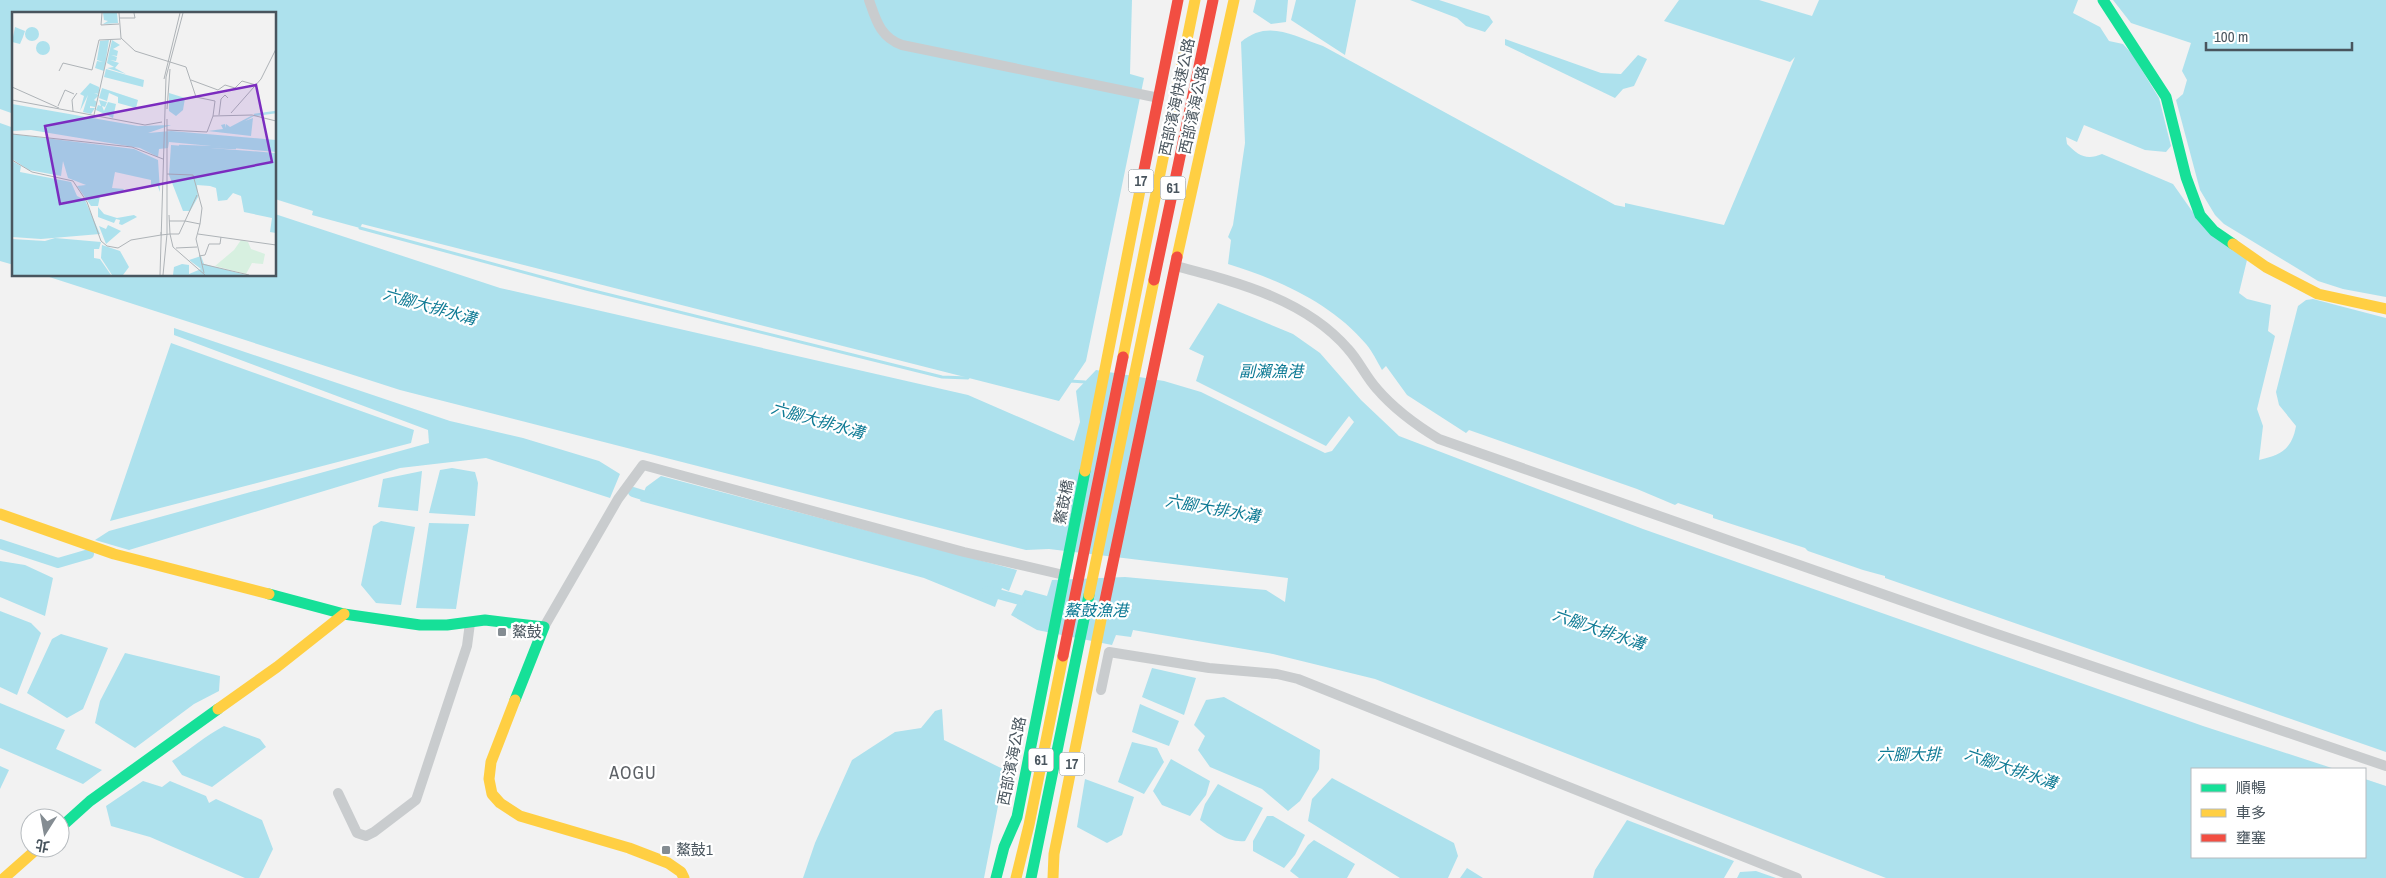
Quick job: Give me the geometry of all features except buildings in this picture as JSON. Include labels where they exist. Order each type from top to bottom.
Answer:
[{"type":"main road","name":"17","points":[[1158,98],[1178,0]]},
{"type":"main road","name":"西部濱海快速公路","points":[[1120,373],[1195,0]]},
{"type":"main road","name":"西部濱海快速公路","points":[[1031,878],[1134,376],[1214,0]]},
{"type":"main road","name":"西部濱海公路","points":[[1053,878],[1054,854],[1150,373],[1176,266],[1234,0]]},
{"type":"main road","points":[[2103,0],[2166,97],[2186,177],[2200,215],[2214,231],[2266,267],[2318,294],[2386,310]]},
{"type":"main road","name":"鰲鼓橋","points":[[1049,646],[1158,98]]},
{"type":"main road","name":"鰲鼓橋","points":[[1016,878],[1029,824],[1064,641],[1120,373]]},
{"type":"main road","points":[[0,514],[114,554],[344,614],[420,625],[510,622],[544,627],[491,762],[489,779],[492,794],[500,803],[520,816],[628,848],[668,863],[681,872],[684,878]]},
{"type":"main road","points":[[70,819],[90,801],[277,667],[344,614]]},
{"type":"main road","name":"西部濱海公路","points":[[996,878],[1004,847],[1017,816],[1049,646]]},
{"type":"main road","points":[[10,877],[28,858]]},
{"type":"street","points":[[870,3],[882,32],[891,40],[902,45],[1158,98]]},
{"type":"street","points":[[1176,266],[1259,291],[1296,308],[1324,326],[1348,349],[1376,388],[1407,419],[1439,439],[1994,633],[2386,766]]},
{"type":"street","points":[[544,627],[618,499],[643,466],[964,552],[1064,575]]},
{"type":"street","points":[[338,793],[358,833],[366,836],[416,800],[468,646],[470,622]]},
{"type":"street","points":[[1101,690],[1109,652],[1210,668],[1277,674],[1298,679],[1797,878]]},
{"type":"water","points":[[0,0],[1132,0],[1130,74],[1144,78],[1086,361],[1059,401],[362,224],[360,228],[312,215],[313,211],[276,199],[276,12],[12,12],[12,113],[0,109]]},
{"type":"water","points":[[1256,0],[1288,0],[1286,22],[1271,24],[1253,12]]},
{"type":"water","points":[[1296,0],[1356,0],[1345,55],[1291,20]]},
{"type":"water","points":[[1410,0],[1439,0],[1489,16],[1493,22],[1485,32],[1466,26],[1457,18]]},
{"type":"water","points":[[1679,0],[1759,0],[1812,16],[1819,0],[2078,0],[2073,13],[2100,27],[2109,41],[2123,44],[2132,54],[2159,98],[2171,146],[2166,152],[2145,150],[2084,125],[2077,142],[2066,137],[2067,144],[2083,156],[2091,157],[2102,154],[2173,184],[2192,211],[2247,260],[2239,293],[2247,299],[2271,305],[2268,331],[2275,336],[2257,409],[2263,426],[2259,460],[2274,456],[2284,450],[2294,434],[2296,426],[2279,405],[2276,392],[2298,306],[2306,300],[2313,299],[2386,318],[2386,752],[1885,578],[1885,576],[1808,551],[1805,548],[1713,518],[1713,515],[1678,503],[1675,505],[1637,489],[1469,430],[1466,433],[1407,395],[1386,366],[1382,370],[1366,344],[1337,316],[1303,294],[1265,277],[1228,264],[1231,240],[1228,237],[1233,225],[1245,143],[1241,42],[1251,35],[1271,31],[1291,34],[1323,46],[1615,205],[1625,207],[1625,203],[1724,225],[1795,57],[1790,62],[1664,21]]},
{"type":"water","points":[[2113,0],[2386,0],[2386,297],[2343,289],[2318,281],[2224,224],[2215,215],[2200,190],[2176,100],[2183,94],[2187,80],[2182,71],[2191,43],[2131,23]]},
{"type":"water","points":[[1505,39],[1601,73],[1621,74],[1638,55],[1647,59],[1634,86],[1623,89],[1615,98],[1505,45]]},
{"type":"water","points":[[0,123],[12,127],[12,264],[0,261]]},
{"type":"water","name":"六腳大排","points":[[276,214],[500,288],[968,395],[1074,441],[1080,422],[1076,391],[1096,370],[1164,381],[1201,392],[1325,453],[1332,451],[1354,422],[1349,416],[1326,446],[1196,381],[1204,356],[1189,349],[1218,303],[1293,334],[1320,353],[1361,400],[1399,436],[1643,529],[2203,726],[2332,768],[2191,768],[2191,858],[2366,858],[2366,779],[2386,786],[2386,878],[1886,878],[1375,679],[1273,654],[1133,630],[1131,637],[1116,635],[1112,645],[1037,630],[1011,615],[1025,590],[1047,596],[1052,580],[1125,577],[1266,590],[1285,602],[1288,578],[1049,549],[1026,550],[400,390],[46,276],[276,276]]},
{"type":"water","points":[[174,328],[450,421],[523,438],[599,461],[620,474],[610,498],[486,458],[400,468],[129,550],[95,540],[109,531],[429,443],[428,430],[174,335]]},
{"type":"water","points":[[171,343],[414,430],[411,443],[110,521]]},
{"type":"water","points":[[452,468],[475,472],[478,483],[475,516],[429,513],[440,470]]},
{"type":"water","points":[[422,471],[418,511],[378,507],[383,479]]},
{"type":"water","points":[[661,476],[1017,570],[1009,591],[1002,588],[995,607],[924,578],[640,501],[646,487]]},
{"type":"water","points":[[381,521],[415,527],[401,605],[376,603],[361,585],[373,526]]},
{"type":"water","points":[[429,523],[469,524],[456,609],[416,608]]},
{"type":"water","points":[[0,561],[25,565],[53,578],[45,616],[0,597]]},
{"type":"water","points":[[0,611],[31,623],[41,633],[17,695],[0,687]]},
{"type":"water","points":[[61,634],[108,648],[83,709],[67,718],[27,693],[52,639]]},
{"type":"water","points":[[125,653],[220,676],[219,691],[194,704],[135,748],[95,723],[100,701]]},
{"type":"water","points":[[1152,668],[1196,678],[1184,715],[1142,697]]},
{"type":"water","points":[[1224,697],[1320,750],[1319,769],[1300,801],[1288,811],[1262,789],[1210,767],[1198,750],[1205,736],[1194,725],[1206,700]]},
{"type":"water","points":[[0,703],[65,730],[56,749],[102,770],[83,784],[0,748]]},
{"type":"water","points":[[1140,704],[1179,721],[1169,746],[1132,732]]},
{"type":"water","points":[[942,709],[944,740],[1005,770],[984,878],[803,878],[815,843],[852,760],[895,732],[921,728],[935,711]]},
{"type":"water","points":[[224,726],[260,739],[266,747],[212,787],[182,775],[172,761]]},
{"type":"water","points":[[1132,742],[1157,748],[1164,762],[1144,794],[1118,782]]},
{"type":"water","points":[[1171,759],[1210,781],[1206,795],[1190,816],[1162,805],[1153,791]]},
{"type":"water","points":[[0,766],[9,770],[0,789]]},
{"type":"water","points":[[1332,778],[1454,843],[1458,856],[1448,878],[1400,878],[1308,821],[1312,799]]},
{"type":"water","points":[[1085,779],[1134,797],[1122,835],[1107,843],[1077,827]]},
{"type":"water","points":[[143,781],[162,787],[170,781],[206,796],[209,803],[216,799],[262,820],[273,849],[259,878],[245,878],[150,837],[111,826],[106,806]]},
{"type":"water","points":[[1218,784],[1263,808],[1245,841],[1226,838],[1200,820],[1205,804]]},
{"type":"water","points":[[1267,816],[1273,816],[1305,835],[1295,855],[1284,868],[1253,851],[1253,841]]},
{"type":"water","points":[[1627,820],[1734,861],[1724,878],[1593,878],[1595,870]]},
{"type":"water","points":[[1314,840],[1355,864],[1347,878],[1299,878],[1290,871],[1308,845]]},
{"type":"water","points":[[1467,868],[1483,878],[1460,878]]},
{"type":"water","points":[[1756,871],[1776,878],[1737,878],[1740,872]]},
{"type":"waterway","points":[[360,228],[586,289],[942,377],[968,378]]},
{"type":"waterway","points":[[1070,381],[1085,382]]},
{"type":"waterway","points":[[633,492],[655,499]]},
{"type":"waterway","points":[[0,544],[58,563],[89,554]]},
{"type":"waterway","points":[[987,591],[1020,600]]},
{"type":"traffic: fast","points":[[2103,0],[2166,97],[2186,177],[2200,215],[2214,231],[2233,244]]},
{"type":"traffic: fast","points":[[996,878],[1004,847],[1017,817],[1085,471]]},
{"type":"traffic: fast","points":[[269,594],[344,614],[420,625],[447,625],[485,620],[544,627],[515,700]]},
{"type":"traffic: fast","points":[[1031,878],[1089,595]]},
{"type":"traffic: fast","points":[[70,819],[90,801],[218,709]]},
{"type":"traffic: slow","points":[[1123,357],[1195,0]]},
{"type":"traffic: slow","points":[[1177,257],[1234,0]]},
{"type":"traffic: slow","points":[[1085,471],[1142,180]]},
{"type":"traffic: slow","points":[[2233,244],[2266,267],[2318,294],[2386,309]]},
{"type":"traffic: slow","points":[[1089,595],[1154,280]]},
{"type":"traffic: slow","points":[[0,514],[114,554],[269,594]]},
{"type":"traffic: slow","points":[[1053,878],[1054,854],[1103,610]]},
{"type":"traffic: slow","points":[[218,709],[277,667],[344,614]]},
{"type":"traffic: slow","points":[[1016,878],[1029,825],[1063,656]]},
{"type":"traffic: slow","points":[[515,700],[491,762],[489,779],[492,794],[500,803],[520,816],[629,848],[668,863],[681,872],[684,878]]},
{"type":"traffic: slow","points":[[4,878],[27,858]]},
{"type":"traffic: jam","points":[[1142,180],[1178,0]]},
{"type":"traffic: jam","points":[[1154,280],[1213,0]]},
{"type":"traffic: jam","points":[[1103,610],[1177,257]]},
{"type":"traffic: jam","points":[[1063,656],[1123,357]]},
{"type":"place","name":"鰲鼓","points":[[502,632]]},
{"type":"place","name":"鰲鼓1","points":[[666,850]]},
{"type":"district","name":"AOGU","points":[[633,773]]},
{"type":"water label","name":"六腳大排水溝","points":[[430,306]]},
{"type":"water label","name":"副瀨漁港","points":[[1271,371]]},
{"type":"water label","name":"六腳大排水溝","points":[[818,420]]},
{"type":"water label","name":"六腳大排水溝","points":[[1213,508]]},
{"type":"water label","name":"鰲鼓漁港","points":[[1096,610]]},
{"type":"water label","name":"六腳大排水溝","points":[[1599,629]]},
{"type":"water label","name":"六腳大排水溝","points":[[2011,768]]}]
